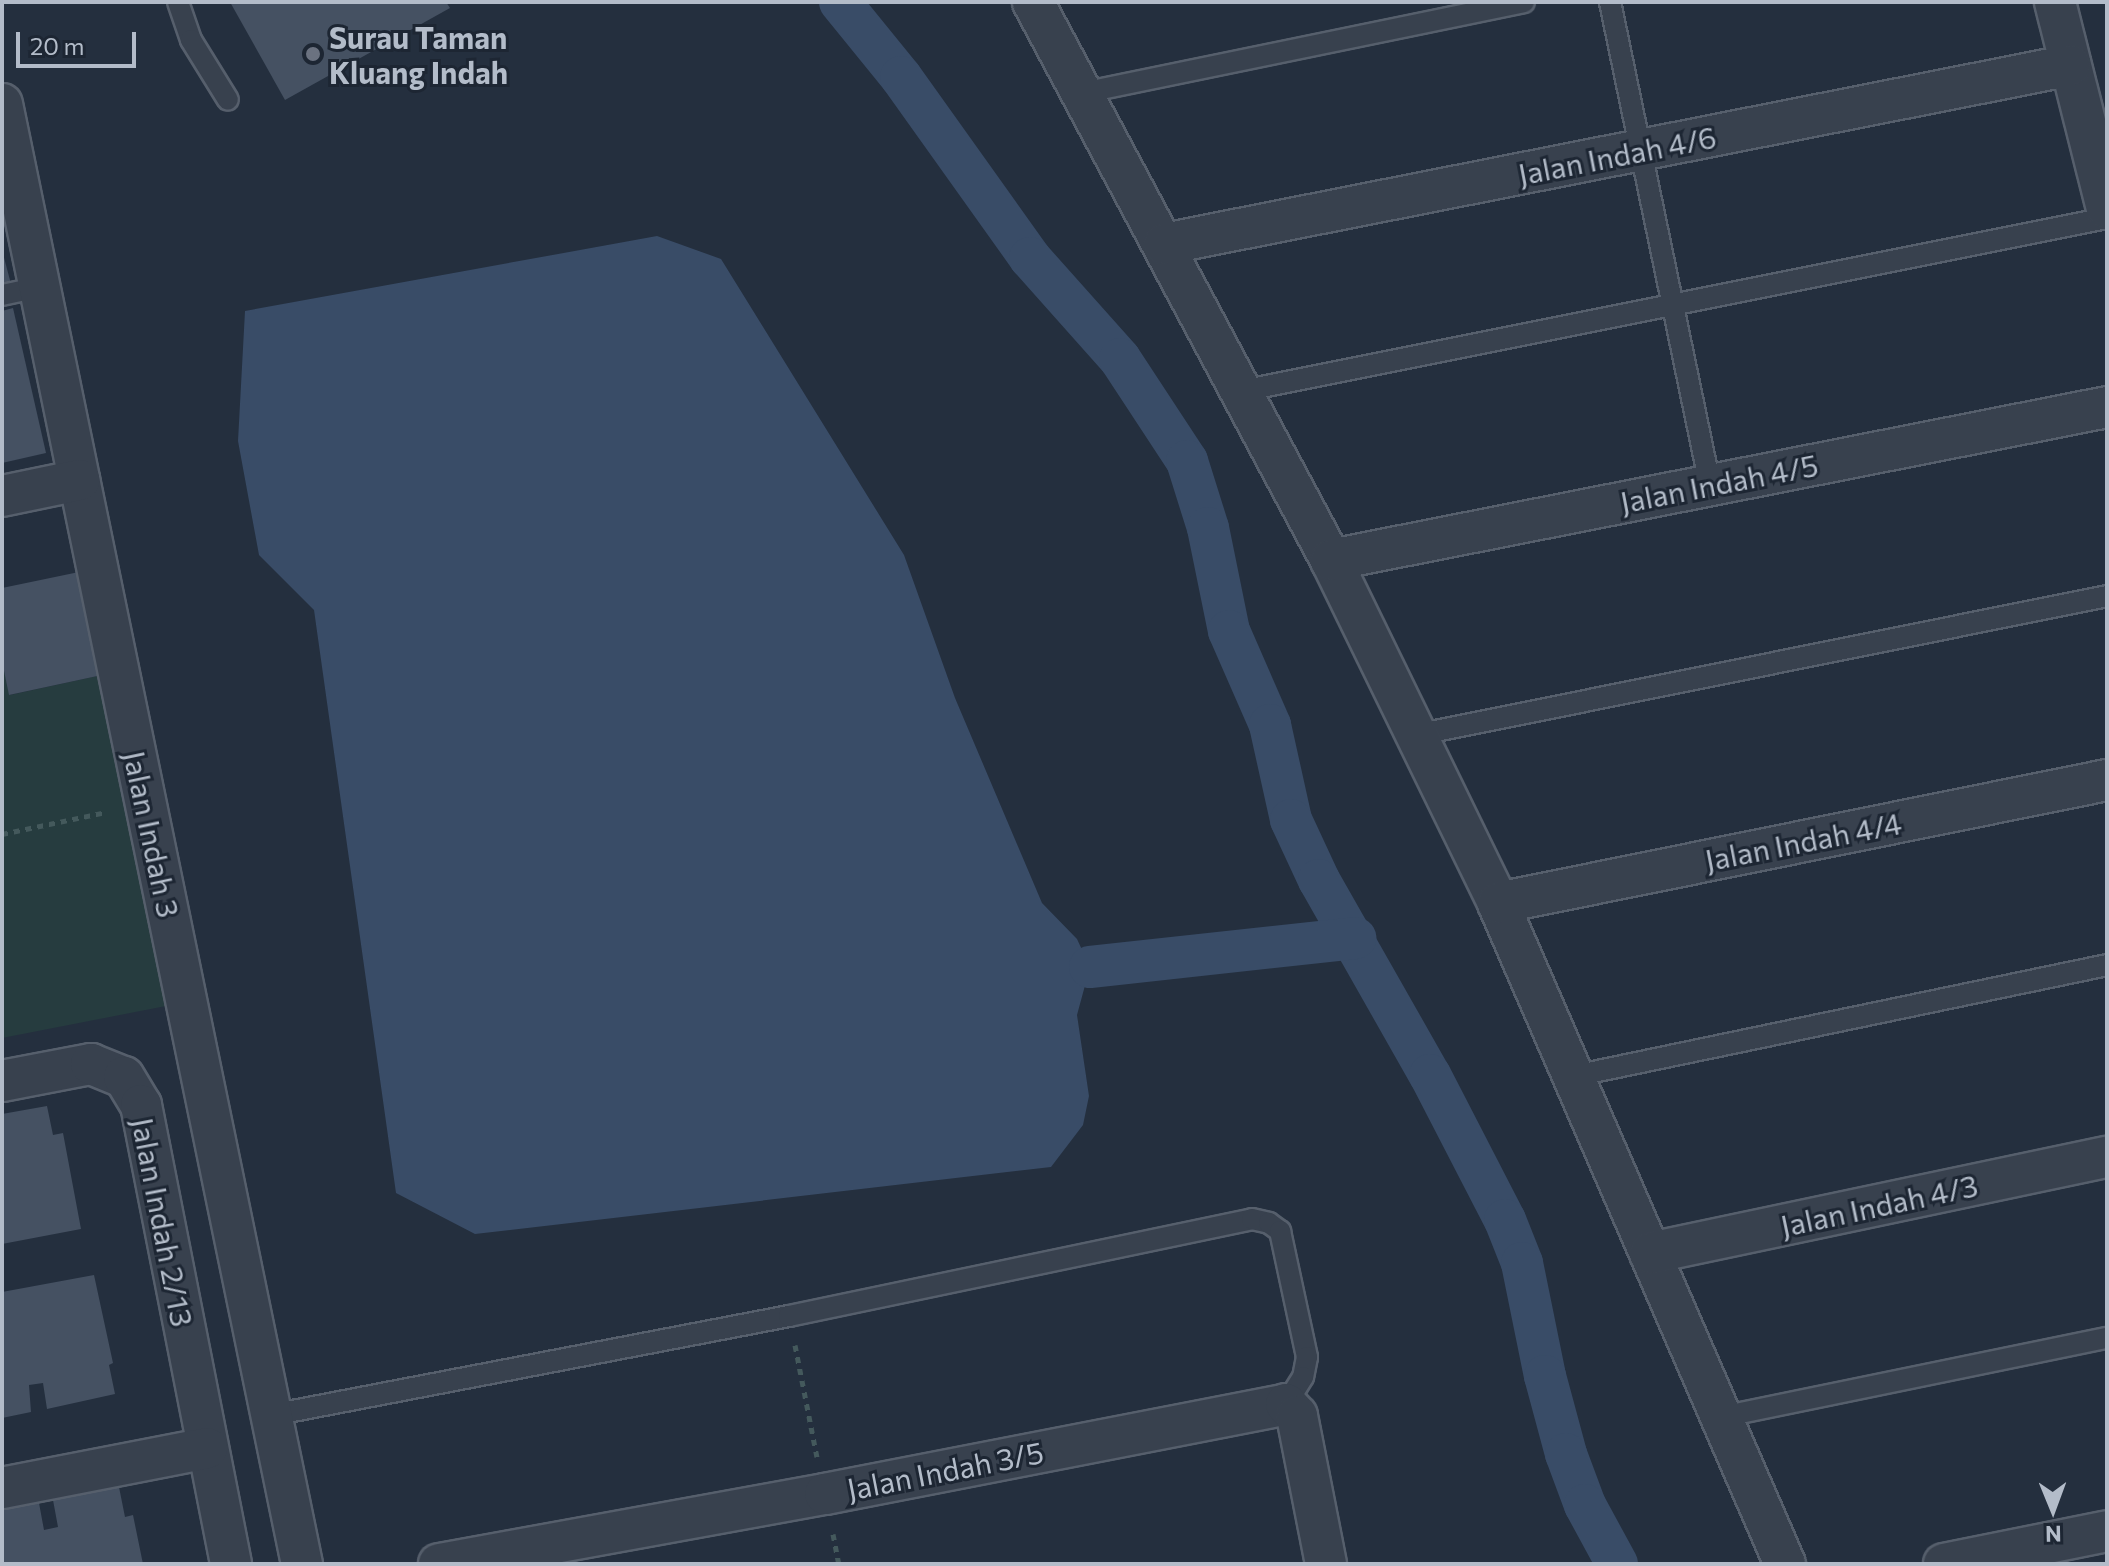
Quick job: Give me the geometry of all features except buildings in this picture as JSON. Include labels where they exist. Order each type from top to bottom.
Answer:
[{"type":"street","points":[[1033,2],[1331,560],[1498,903],[1785,1564]]},
{"type":"street","points":[[2055,2],[2107,209]]},
{"type":"street","name":"Jalan Indah 4/6","points":[[1164,244],[2071,65]]},
{"type":"street","name":"Jalan Indah 3","points":[[2,104],[21,291],[79,480],[302,1564]]},
{"type":"street","name":"Jalan Indah 4/5","points":[[1331,560],[2107,407]]},
{"type":"street","points":[[2,496],[79,480]]},
{"type":"street","name":"Jalan Indah 4/4","points":[[1498,903],[2107,780]]},
{"type":"street","name":"Jalan Indah 2/13","points":[[2,1081],[91,1064],[124,1077],[141,1105],[231,1564]]},
{"type":"street","name":"Jalan Indah 4/3","points":[[1650,1253],[2107,1157]]},
{"type":"street","points":[[1286,1404],[1297,1416],[1326,1564]]},
{"type":"street","name":"Jalan Indah 3/5","points":[[439,1564],[825,1494],[1286,1404]]},
{"type":"street","points":[[2,1488],[207,1448]]},
{"type":"street","points":[[1944,1564],[2107,1531]]},
{"type":"lane","points":[[178,2],[191,40],[228,100]]},
{"type":"lane","points":[[1082,93],[1524,2]]},
{"type":"lane","points":[[1610,2],[1710,485]]},
{"type":"lane","points":[[1242,391],[2107,218]]},
{"type":"lane","points":[[1416,735],[2107,596]]},
{"type":"lane","points":[[1574,1076],[2107,965]]},
{"type":"lane","points":[[272,1415],[789,1316],[1252,1219],[1269,1223],[1280,1231],[1307,1357],[1303,1377],[1286,1404]]},
{"type":"lane","points":[[1721,1417],[2107,1338]]},
{"type":"path","points":[[2,834],[146,803]]},
{"type":"path","points":[[789,1316],[839,1564]]},
{"type":"green space","points":[[2,661],[10,695],[102,675],[166,1006],[2,1038]]},
{"type":"water","points":[[657,236],[721,259],[904,555],[955,698],[1042,903],[1077,939],[1090,967],[1077,1015],[1089,1096],[1083,1125],[1051,1167],[475,1234],[396,1193],[314,610],[259,555],[238,441],[245,311]]},
{"type":"waterway","points":[[840,2],[901,77],[1030,258],[1120,359],[1187,461],[1208,528],[1229,631],[1270,725],[1291,820],[1319,880],[1430,1075],[1505,1220],[1522,1263],[1545,1376],[1566,1454],[1585,1505],[1617,1564]]},
{"type":"waterway","points":[[1090,967],[1355,938]]},
{"type":"place","name":"Surau Taman Kluang Indah","points":[[313,54]]}]
